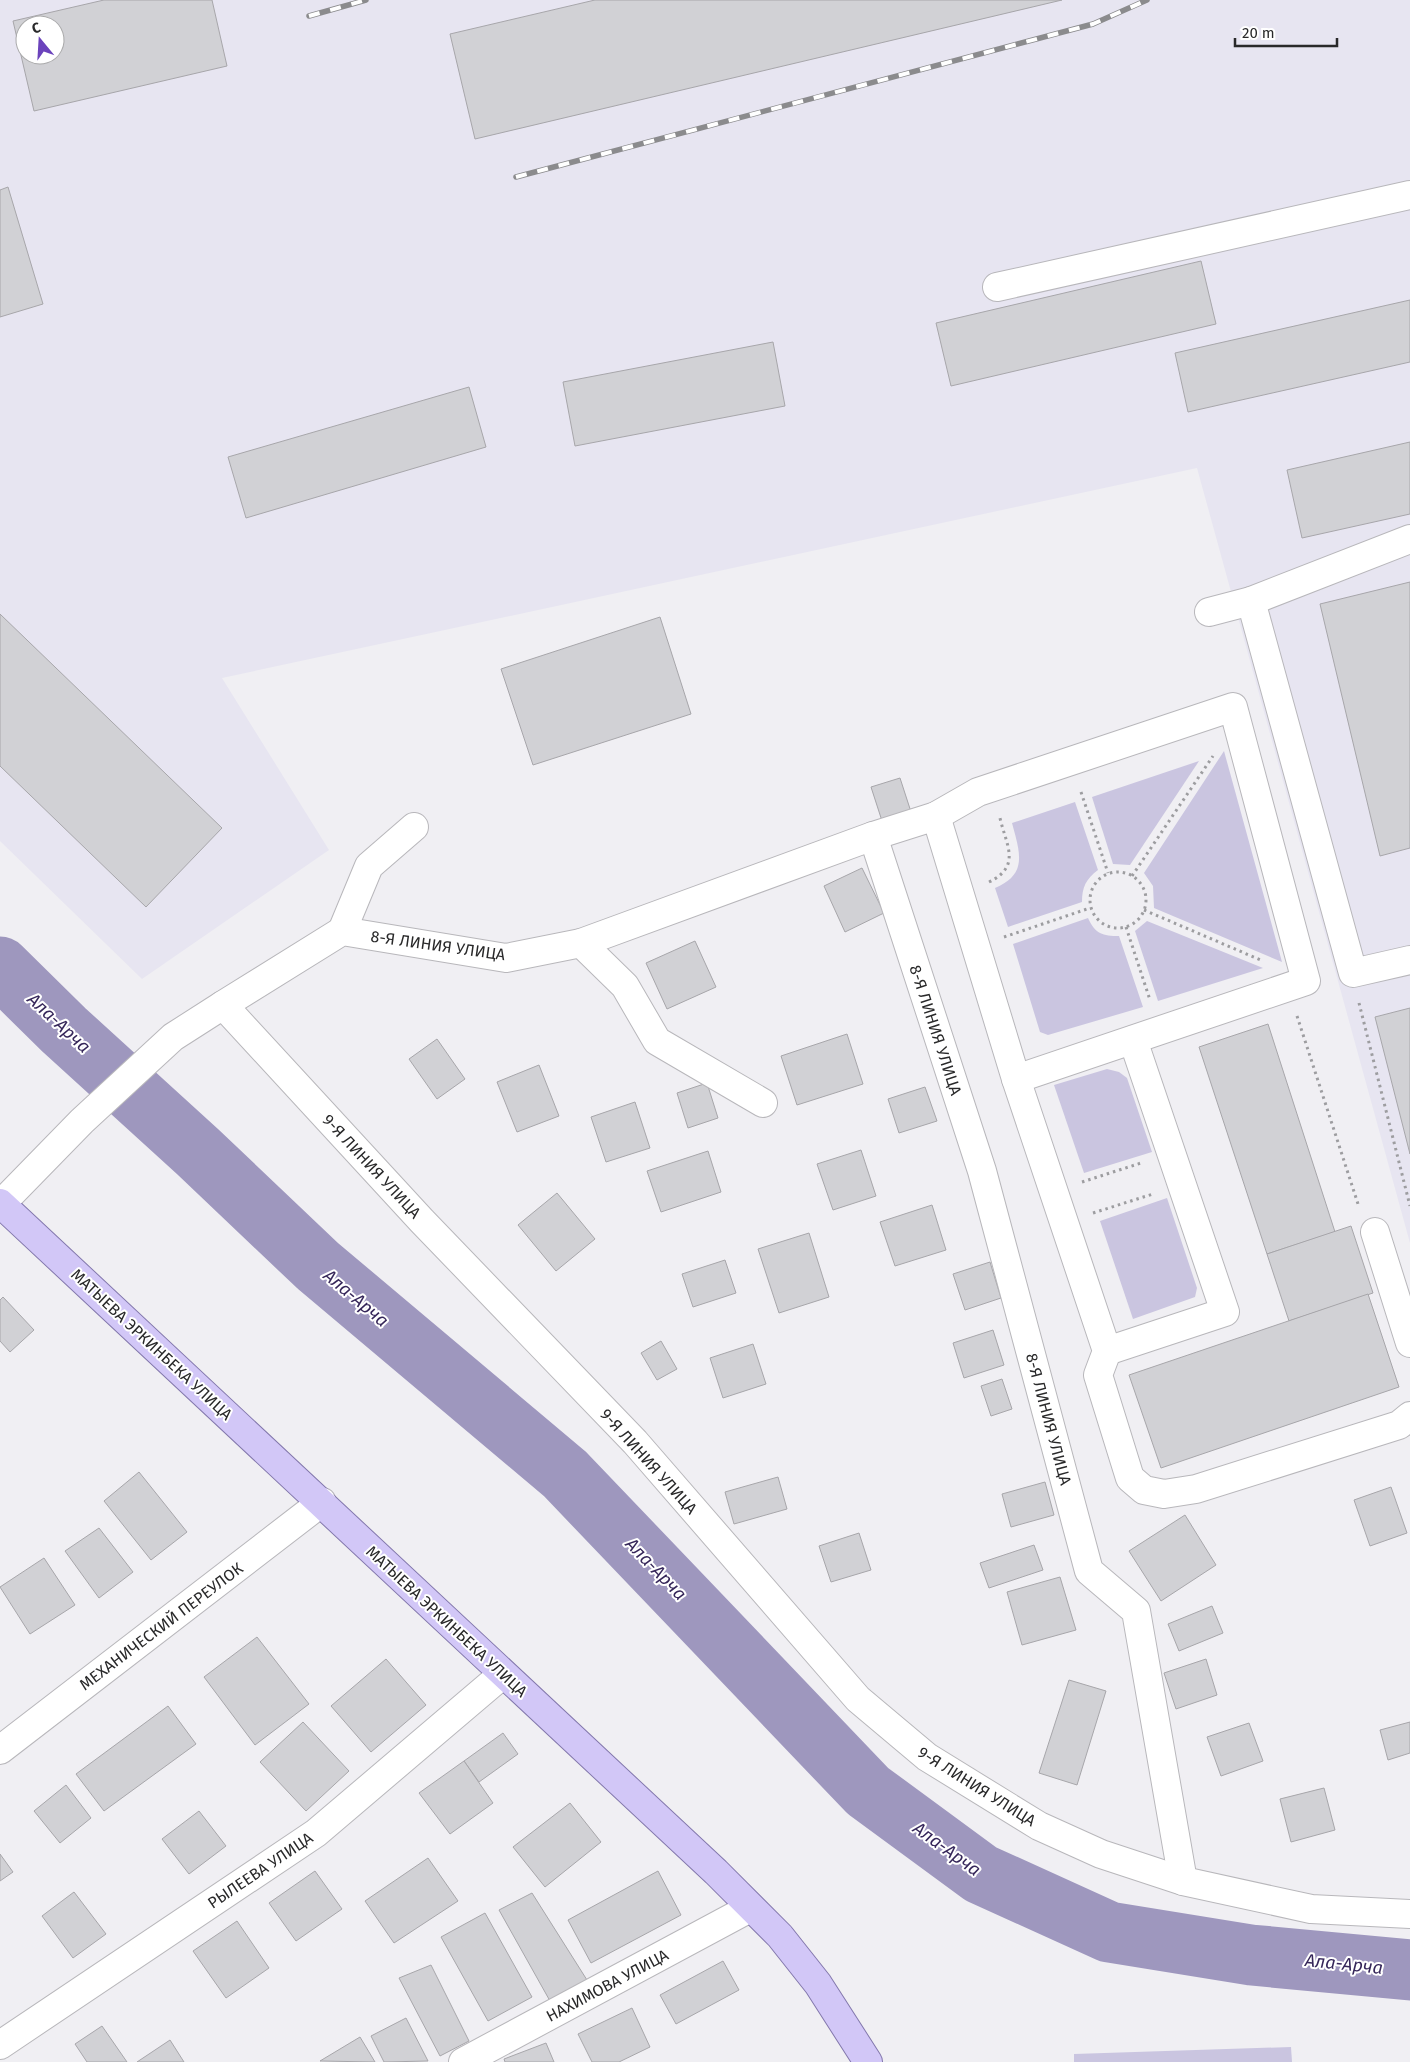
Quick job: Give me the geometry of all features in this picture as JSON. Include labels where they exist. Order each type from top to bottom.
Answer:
[{"type":"main road","name":"МАТЫЕВА ЭРКИНБЕКА УЛИЦА","points":[[0,1204],[322,1502],[716,1872],[780,1936],[818,1984],[868,2062]]},
{"type":"street","points":[[997,286],[1410,195]]},
{"type":"street","points":[[1209,612],[1251,601],[1410,539]]},
{"type":"street","points":[[1251,601],[1353,973],[1410,960]]},
{"type":"street","points":[[874,836],[936,816],[978,792],[1233,708],[1306,981],[1016,1079]]},
{"type":"street","points":[[936,816],[1016,1079],[1107,1351],[1098,1375],[1130,1478],[1144,1490],[1164,1494],[1196,1489],[1398,1425],[1410,1416]]},
{"type":"street","points":[[0,1204],[82,1121],[173,1036],[342,931],[369,866],[414,827]]},
{"type":"street","name":"8-Я ЛИНИЯ УЛИЦА","points":[[342,931],[506,958],[581,943],[874,836],[982,1171],[1090,1571],[1136,1611],[1183,1882]]},
{"type":"street","points":[[581,943],[625,986],[658,1041],[763,1102]]},
{"type":"street","name":"9-Я ЛИНИЯ УЛИЦА","points":[[222,1005],[422,1221],[635,1442],[858,1699],[927,1757],[1039,1826],[1101,1854],[1183,1882],[1311,1909],[1410,1914]]},
{"type":"street","points":[[1107,1351],[1225,1312],[1133,1040]]},
{"type":"street","points":[[1375,1232],[1410,1343]]},
{"type":"street","name":"МЕХАНИЧЕСКИЙ ПЕРЕУЛОК","points":[[0,1750],[322,1502]]},
{"type":"street","name":"РЫЛЕЕВА УЛИЦА","points":[[0,2045],[316,1833],[503,1674]]},
{"type":"street","name":"НАХИМОВА УЛИЦА","points":[[463,2062],[750,1908]]},
{"type":"path","points":[[1132,876],[1215,752]]},
{"type":"path","points":[[1072,794],[1090,788]]},
{"type":"path","points":[[1081,791],[1108,873]]},
{"type":"path","points":[[984,885],[1002,876],[1009,864],[1010,849],[1000,818],[1009,815]]},
{"type":"path","points":[[1116,872],[1132,876],[1138,881],[1146,894],[1144,910],[1140,918],[1126,927],[1108,927],[1100,923],[1090,908],[1091,891],[1101,877],[1108,873],[1116,872]]},
{"type":"path","points":[[1001,938],[1090,908]]},
{"type":"path","points":[[1144,910],[1279,968],[1364,1225],[1375,1232]]},
{"type":"path","points":[[1126,927],[1153,1010]]},
{"type":"path","points":[[1353,973],[1365,1030],[1410,1206]]},
{"type":"path","points":[[1079,1183],[1171,1154]]},
{"type":"path","points":[[1090,1214],[1182,1185]]},
{"type":"shaded area","points":[[0,0],[1410,0],[1410,1243],[1197,468],[222,678],[329,850],[142,979],[0,841]]},
{"type":"shaded area","points":[[1224,751],[1282,962],[1154,908],[1153,886],[1144,873]]},
{"type":"shaded area","points":[[1199,761],[1130,865],[1113,864],[1092,797]]},
{"type":"shaded area","points":[[1075,802],[1098,870],[1090,877],[1086,884],[1082,902],[1008,927],[995,888],[1013,876],[1019,862],[1019,853],[1012,823]]},
{"type":"shaded area","points":[[1088,918],[1094,928],[1100,933],[1119,936],[1143,1007],[1048,1035],[1040,1032],[1013,944]]},
{"type":"shaded area","points":[[1147,921],[1263,968],[1158,1001],[1135,931]]},
{"type":"shaded area","points":[[1107,1069],[1119,1072],[1127,1078],[1152,1152],[1084,1173],[1054,1085]]},
{"type":"shaded area","points":[[1167,1198],[1197,1288],[1195,1297],[1133,1319],[1100,1221]]},
{"type":"shaded area","points":[[1291,2047],[1292,2062],[1074,2062],[1074,2054]]},
{"type":"building","points":[[104,0],[212,0],[227,66],[34,111],[23,65],[65,65],[65,15],[39,15]]},
{"type":"building","points":[[595,0],[1062,0],[475,139],[450,34]]},
{"type":"building","points":[[8,187],[43,304],[0,317],[0,190]]},
{"type":"building","points":[[1201,261],[1216,324],[951,386],[936,323]]},
{"type":"building","points":[[1410,300],[1410,362],[1188,412],[1175,353]]},
{"type":"building","points":[[773,342],[785,406],[575,446],[563,382]]},
{"type":"building","points":[[469,387],[486,447],[246,518],[228,457]]},
{"type":"building","points":[[1410,442],[1410,514],[1302,538],[1287,470]]},
{"type":"building","points":[[1410,582],[1410,848],[1380,856],[1320,604]]},
{"type":"building","points":[[0,614],[222,828],[146,907],[0,766]]},
{"type":"building","points":[[660,617],[691,714],[533,765],[501,669]]},
{"type":"building","points":[[900,778],[912,815],[883,824],[871,787]]},
{"type":"building","points":[[862,868],[884,913],[845,932],[824,886]]},
{"type":"building","points":[[695,941],[716,987],[667,1009],[646,963]]},
{"type":"building","points":[[1410,1008],[1410,1154],[1375,1017]]},
{"type":"building","points":[[1268,1024],[1335,1232],[1267,1254],[1199,1047]]},
{"type":"building","points":[[847,1034],[863,1084],[797,1105],[781,1056]]},
{"type":"building","points":[[437,1039],[465,1079],[437,1099],[409,1059]]},
{"type":"building","points":[[539,1065],[559,1116],[517,1132],[497,1082]]},
{"type":"building","points":[[707,1083],[718,1118],[688,1128],[677,1093]]},
{"type":"building","points":[[925,1087],[937,1121],[899,1133],[888,1099]]},
{"type":"building","points":[[635,1102],[650,1148],[606,1162],[591,1117]]},
{"type":"building","points":[[861,1150],[876,1196],[833,1210],[817,1164]]},
{"type":"building","points":[[708,1151],[721,1192],[661,1212],[647,1171]]},
{"type":"building","points":[[557,1193],[595,1239],[556,1271],[518,1225]]},
{"type":"building","points":[[932,1205],[946,1250],[895,1266],[880,1222]]},
{"type":"building","points":[[1351,1226],[1373,1293],[1289,1321],[1267,1254]]},
{"type":"building","points":[[809,1233],[829,1297],[779,1313],[758,1249]]},
{"type":"building","points":[[725,1260],[736,1293],[693,1307],[682,1274]]},
{"type":"building","points":[[990,1262],[1001,1298],[965,1310],[953,1274]]},
{"type":"building","points":[[1368,1294],[1399,1387],[1161,1468],[1129,1375]]},
{"type":"building","points":[[3,1297],[34,1330],[10,1352],[0,1341],[0,1300]]},
{"type":"building","points":[[993,1330],[1004,1365],[964,1378],[953,1343]]},
{"type":"building","points":[[661,1341],[677,1369],[657,1380],[641,1353]]},
{"type":"building","points":[[753,1344],[766,1384],[723,1398],[710,1358]]},
{"type":"building","points":[[1002,1379],[1012,1409],[991,1416],[981,1386]]},
{"type":"building","points":[[139,1472],[187,1532],[151,1560],[104,1501]]},
{"type":"building","points":[[778,1477],[787,1509],[734,1524],[725,1492]]},
{"type":"building","points":[[1045,1482],[1054,1515],[1011,1527],[1002,1494]]},
{"type":"building","points":[[1391,1487],[1407,1533],[1370,1546],[1354,1500]]},
{"type":"building","points":[[1185,1515],[1216,1565],[1161,1601],[1129,1551]]},
{"type":"building","points":[[99,1528],[133,1572],[99,1598],[65,1551]]},
{"type":"building","points":[[859,1533],[871,1570],[831,1582],[819,1546]]},
{"type":"building","points":[[1034,1545],[1043,1570],[989,1588],[980,1563]]},
{"type":"building","points":[[44,1558],[75,1605],[30,1634],[0,1587]]},
{"type":"building","points":[[1060,1577],[1076,1630],[1022,1645],[1007,1592]]},
{"type":"building","points":[[1212,1606],[1223,1633],[1179,1651],[1168,1624]]},
{"type":"building","points":[[257,1637],[309,1704],[255,1745],[204,1677]]},
{"type":"building","points":[[386,1659],[426,1705],[371,1752],[331,1706]]},
{"type":"building","points":[[1206,1659],[1217,1695],[1176,1709],[1164,1673]]},
{"type":"building","points":[[1069,1680],[1106,1691],[1077,1785],[1039,1773]]},
{"type":"building","points":[[168,1706],[196,1744],[104,1811],[76,1774]]},
{"type":"building","points":[[303,1722],[349,1771],[306,1811],[260,1762]]},
{"type":"building","points":[[1410,1722],[1410,1753],[1388,1760],[1380,1730]]},
{"type":"building","points":[[1249,1723],[1263,1761],[1221,1776],[1207,1737]]},
{"type":"building","points":[[503,1733],[518,1754],[479,1782],[464,1761]]},
{"type":"building","points":[[464,1761],[493,1803],[450,1834],[419,1793]]},
{"type":"building","points":[[66,1785],[91,1818],[60,1843],[34,1811]]},
{"type":"building","points":[[1324,1788],[1335,1830],[1291,1842],[1280,1799]]},
{"type":"building","points":[[570,1803],[601,1842],[545,1887],[513,1847]]},
{"type":"building","points":[[199,1811],[226,1846],[189,1874],[162,1839]]},
{"type":"building","points":[[0,1854],[13,1872],[0,1881]]},
{"type":"building","points":[[428,1858],[458,1901],[394,1943],[365,1901]]},
{"type":"building","points":[[315,1871],[342,1909],[296,1941],[269,1903]]},
{"type":"building","points":[[658,1871],[681,1915],[591,1963],[568,1920]]},
{"type":"building","points":[[74,1892],[106,1934],[73,1958],[42,1916]]},
{"type":"building","points":[[532,1893],[587,1980],[550,2001],[499,1910]]},
{"type":"building","points":[[485,1913],[532,1997],[488,2021],[441,1937]]},
{"type":"building","points":[[237,1921],[269,1968],[226,1998],[193,1951]]},
{"type":"building","points":[[723,1961],[739,1990],[676,2024],[660,1995]]},
{"type":"building","points":[[431,1965],[469,2041],[440,2056],[399,1978]]},
{"type":"building","points":[[632,2008],[650,2047],[619,2062],[592,2062],[578,2034]]},
{"type":"building","points":[[406,2018],[428,2061],[384,2062],[371,2036]]},
{"type":"building","points":[[102,2026],[127,2062],[87,2062],[75,2044]]},
{"type":"building","points":[[360,2037],[375,2062],[320,2061]]},
{"type":"building","points":[[170,2040],[184,2062],[137,2062]]},
{"type":"building","points":[[546,2043],[554,2062],[505,2062],[504,2059]]},
{"type":"waterway","name":"Ала-Арча","points":[[0,967],[64,1030],[198,1152],[318,1266],[565,1474],[868,1791],[981,1874],[1109,1932],[1251,1955],[1410,1970]]},
{"type":"railway","points":[[309,16],[366,0]]},
{"type":"railway","points":[[516,177],[1093,24],[1147,0]]}]
